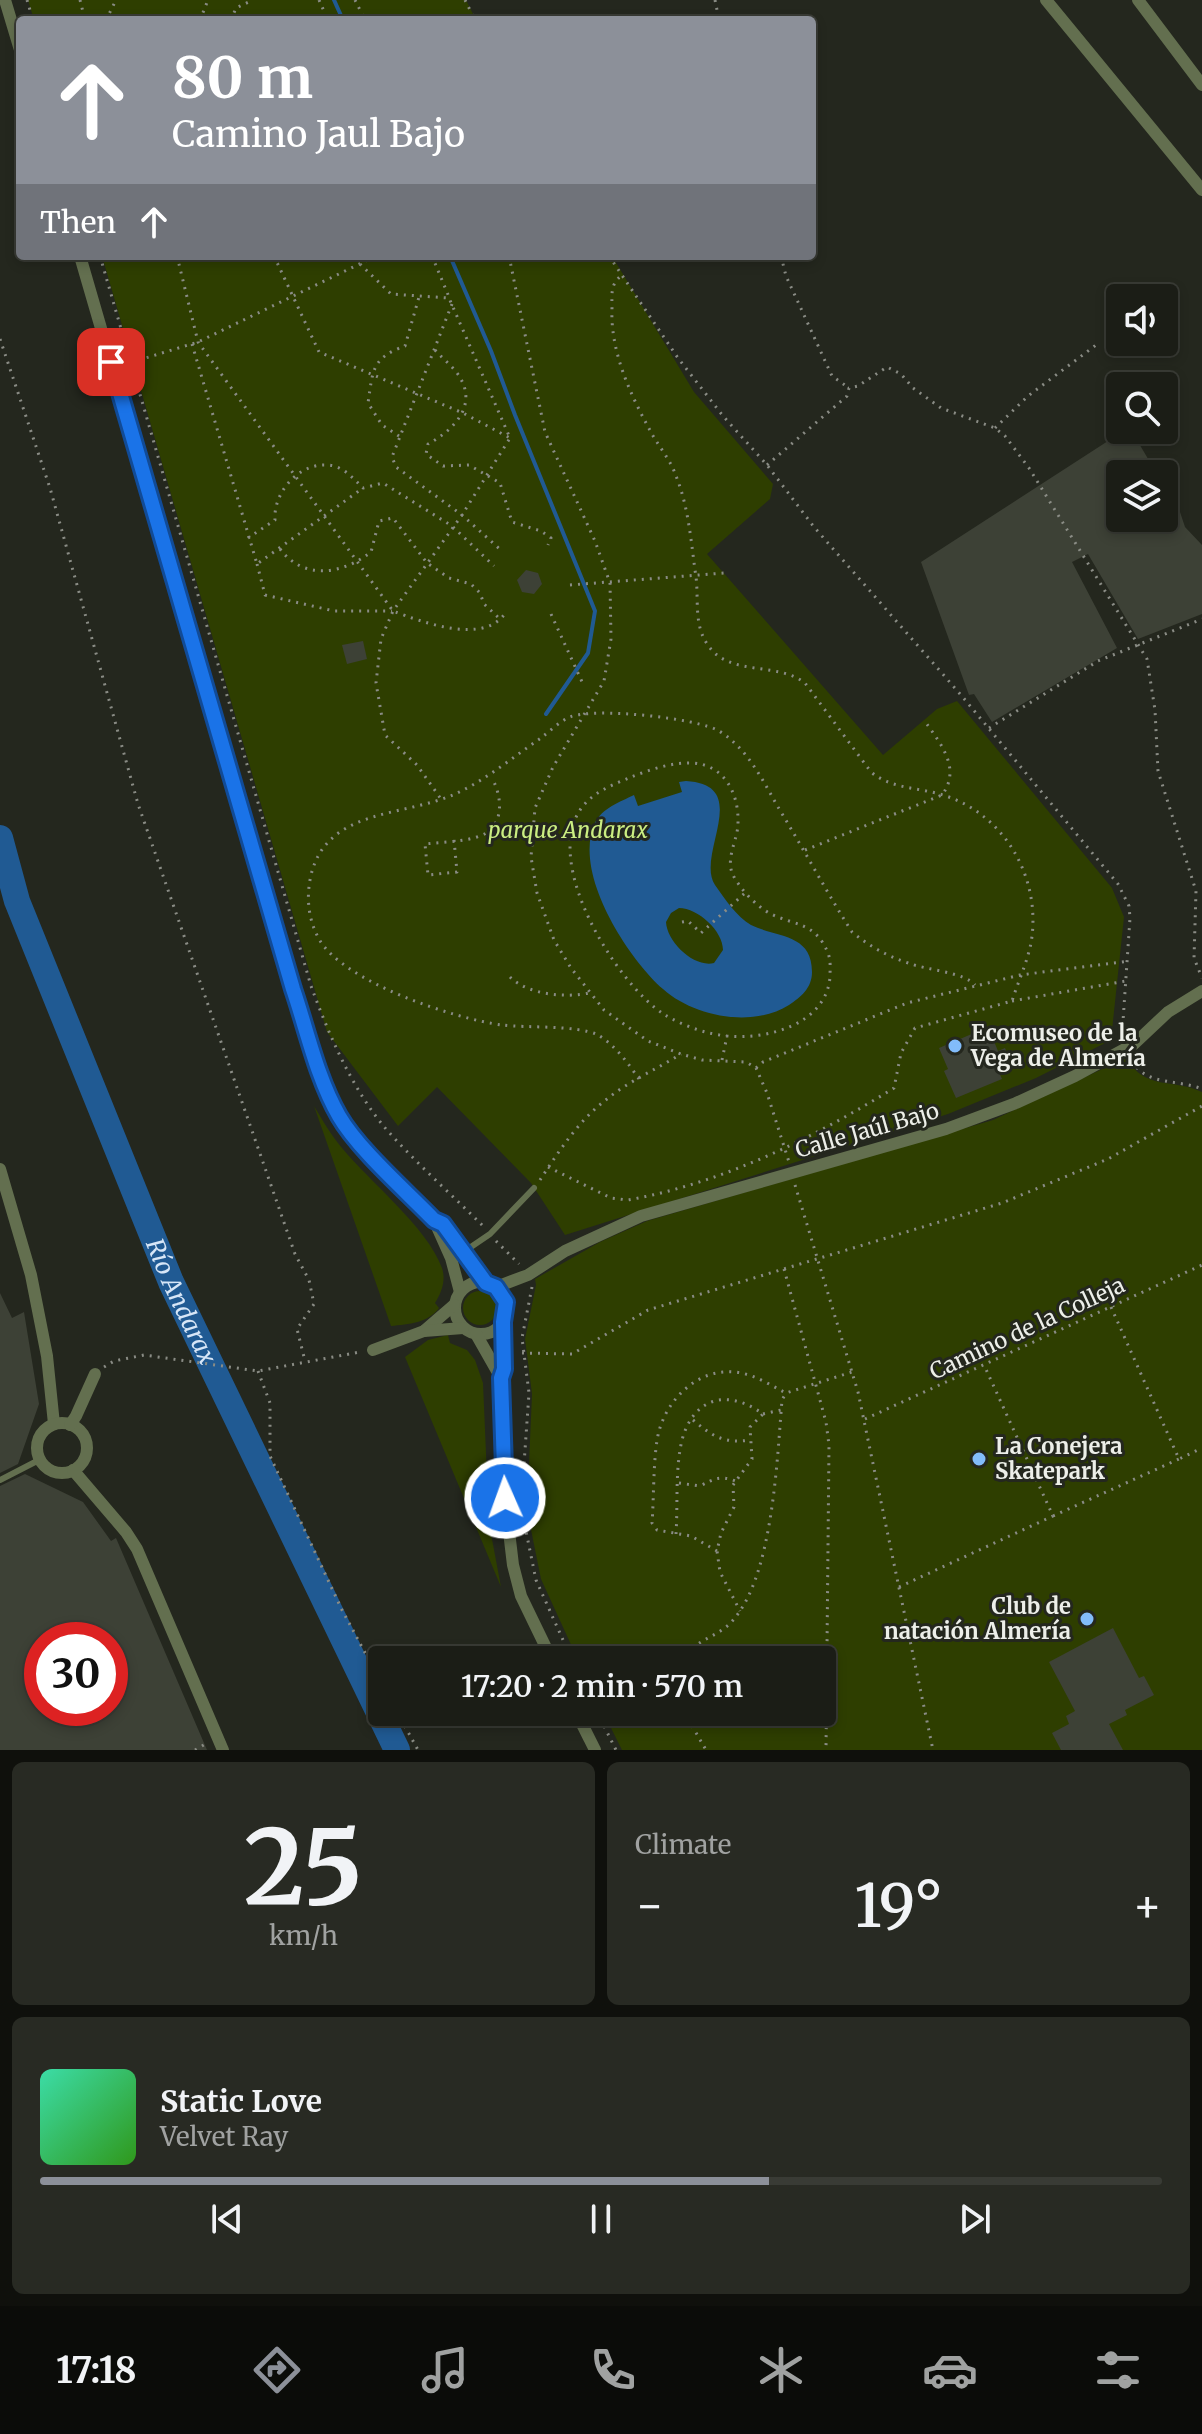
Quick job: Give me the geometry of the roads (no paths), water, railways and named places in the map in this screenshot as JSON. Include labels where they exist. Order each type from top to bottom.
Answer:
[{"type":"street","points":[[5,0],[16,37]]},
{"type":"street","points":[[1046,0],[1202,190]]},
{"type":"street","points":[[1138,0],[1202,85]]},
{"type":"street","points":[[81,260],[293,989],[326,1088],[339,1117],[356,1138],[434,1220],[451,1258],[460,1292]]},
{"type":"street","name":"Calle Jaúl Bajo","points":[[491,1285],[528,1275],[565,1251],[641,1216],[976,1119],[1075,1076],[1125,1049],[1168,1012],[1202,991]]},
{"type":"street","points":[[0,1169],[31,1275],[47,1356],[54,1424]]},
{"type":"street","points":[[434,1220],[443,1224],[506,1302],[503,1322],[504,1369],[501,1378],[505,1498],[513,1565],[521,1596],[545,1646]]},
{"type":"street","name":"Calle Jaúl Bajo","points":[[506,1302],[528,1275]]},
{"type":"street","points":[[424,1331],[454,1305],[467,1286],[491,1285]]},
{"type":"street","points":[[454,1305],[456,1317],[463,1328]]},
{"type":"street","points":[[373,1350],[424,1331],[463,1328],[476,1334],[486,1334],[503,1322]]},
{"type":"street","points":[[476,1334],[501,1378]]},
{"type":"street","points":[[70,1425],[95,1374]]},
{"type":"street","points":[[54,1424],[70,1425],[83,1435],[86,1451],[80,1465],[58,1473],[39,1460],[39,1438],[54,1424]]},
{"type":"street","points":[[73,1470],[137,1549],[223,1750]]},
{"type":"street","points":[[583,1726],[595,1750]]},
{"type":"lane","points":[[465,1251],[490,1234],[534,1188]]},
{"type":"lane","points":[[0,1480],[39,1460]]},
{"type":"water","points":[[679,782],[706,785],[716,795],[720,808],[711,872],[722,896],[746,922],[800,943],[810,959],[812,978],[808,987],[793,1002],[775,1012],[758,1016],[724,1016],[691,1007],[676,999],[649,975],[634,956],[597,889],[590,843],[598,818],[612,806],[634,795],[638,806],[682,792]],"holes":[[[679,908],[701,916],[719,935],[723,950],[714,963],[698,962],[683,952],[671,938],[666,922],[671,913]]]},
{"type":"waterway","points":[[334,0],[341,16]]},
{"type":"waterway","points":[[452,260],[595,611],[588,653],[546,714]]},
{"type":"waterway","name":"Río Andarax","points":[[0,838],[17,901],[171,1282],[397,1750]]},
{"type":"place","name":"Ecomuseo de la Vega de Almería","points":[[955,1046]]},
{"type":"place","name":"La Conejera Skatepark","points":[[979,1459]]},
{"type":"place","name":"Club de natación Almería","points":[[1087,1619]]},
{"type":"park label","name":"parque Andarax","points":[[568,830]]}]
